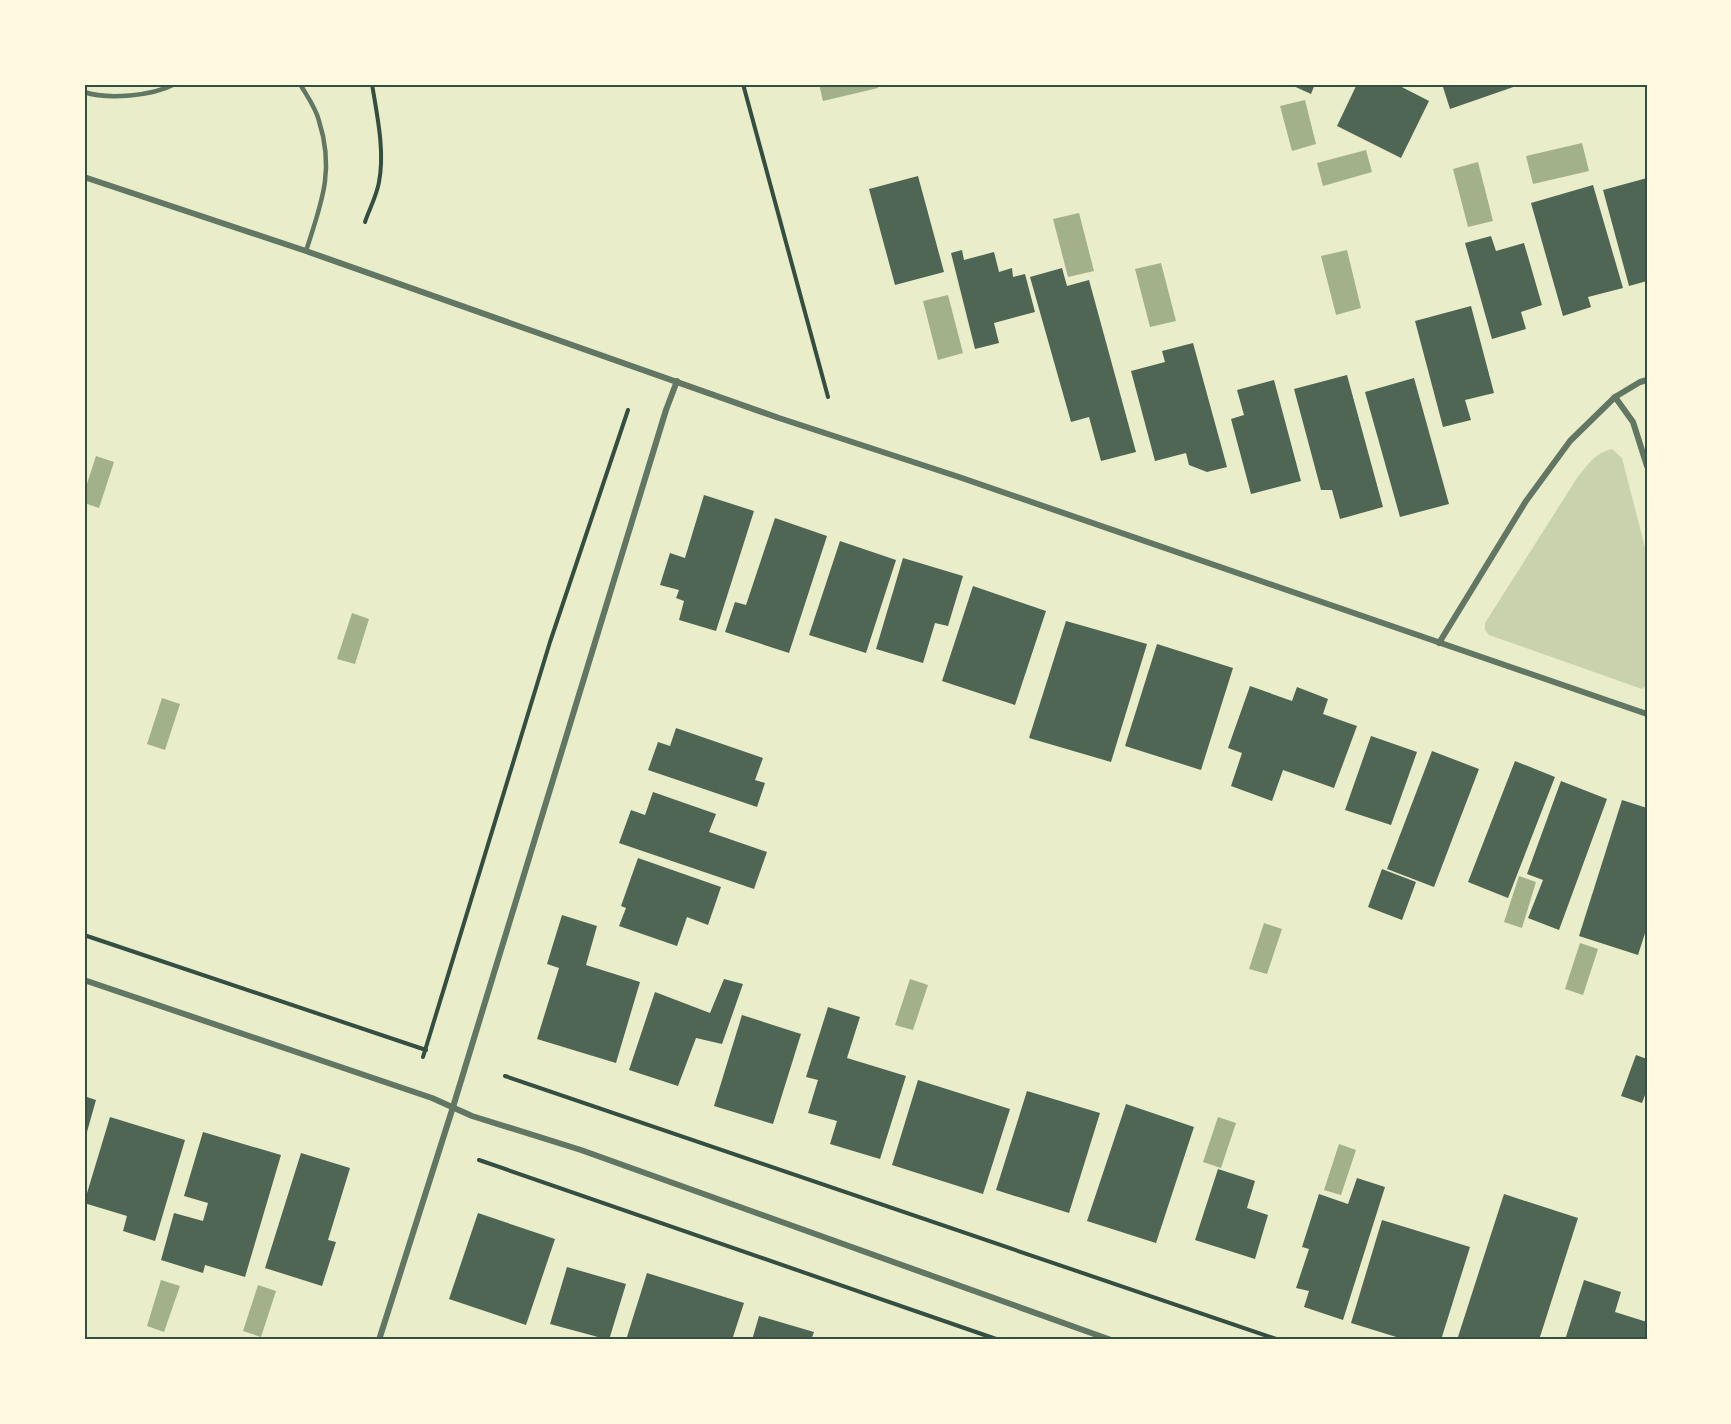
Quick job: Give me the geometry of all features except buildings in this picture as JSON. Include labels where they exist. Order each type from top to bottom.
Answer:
[{"type":"street","points":[[84,177],[306,251],[779,418],[970,481],[1647,714]]},
{"type":"street","points":[[1439,643],[1526,501],[1570,441],[1616,397],[1647,380]]},
{"type":"street","points":[[379,1340],[453,1107],[664,416],[677,381]]},
{"type":"street","points":[[1616,397],[1633,422],[1647,466]]},
{"type":"street","points":[[84,980],[432,1098],[472,1116],[580,1150],[1109,1340]]},
{"type":"lane","points":[[84,92],[117,97],[150,92],[175,84]]},
{"type":"lane","points":[[300,84],[319,119],[325,145],[327,176],[320,208],[306,251]]},
{"type":"path","points":[[365,222],[379,183],[380,150],[372,84]]},
{"type":"path","points":[[743,84],[828,397]]},
{"type":"path","points":[[423,1057],[550,642],[628,410]]},
{"type":"path","points":[[84,935],[426,1050]]},
{"type":"path","points":[[506,1076],[1280,1340]]},
{"type":"path","points":[[479,1160],[999,1340]]},
{"type":"shaded area","points":[[819,84],[877,84],[878,88],[823,101]]},
{"type":"shaded area","points":[[1305,100],[1316,144],[1292,151],[1280,106]]},
{"type":"shaded area","points":[[1582,143],[1589,171],[1533,184],[1526,156]]},
{"type":"shaded area","points":[[1366,150],[1372,172],[1323,186],[1317,163]]},
{"type":"shaded area","points":[[1478,162],[1493,221],[1468,227],[1453,169]]},
{"type":"shaded area","points":[[1079,213],[1094,271],[1068,277],[1053,219]]},
{"type":"shaded area","points":[[1347,250],[1361,308],[1336,315],[1321,256]]},
{"type":"shaded area","points":[[1161,263],[1176,321],[1150,327],[1135,269]]},
{"type":"shaded area","points":[[948,295],[963,353],[938,360],[923,301]]},
{"type":"shaded area","points":[[1612,449],[1622,458],[1647,555],[1647,685],[1642,689],[1489,635],[1485,630],[1485,623],[1577,478],[1596,456]]},
{"type":"shaded area","points":[[96,456],[114,462],[99,508],[84,503],[84,493]]},
{"type":"shaded area","points":[[352,613],[369,619],[355,664],[337,659]]},
{"type":"shaded area","points":[[162,698],[180,704],[165,750],[147,744]]},
{"type":"shaded area","points":[[1519,876],[1536,882],[1522,928],[1504,922]]},
{"type":"shaded area","points":[[1264,923],[1282,929],[1267,974],[1249,969]]},
{"type":"shaded area","points":[[1580,943],[1598,949],[1583,995],[1565,989]]},
{"type":"shaded area","points":[[910,979],[928,985],[913,1030],[895,1025]]},
{"type":"shaded area","points":[[1218,1117],[1236,1123],[1221,1168],[1203,1162]]},
{"type":"shaded area","points":[[1339,1144],[1356,1150],[1341,1195],[1324,1190]]},
{"type":"shaded area","points":[[161,1280],[180,1286],[164,1332],[147,1326]]},
{"type":"shaded area","points":[[258,1285],[276,1291],[261,1337],[243,1331]]}]
